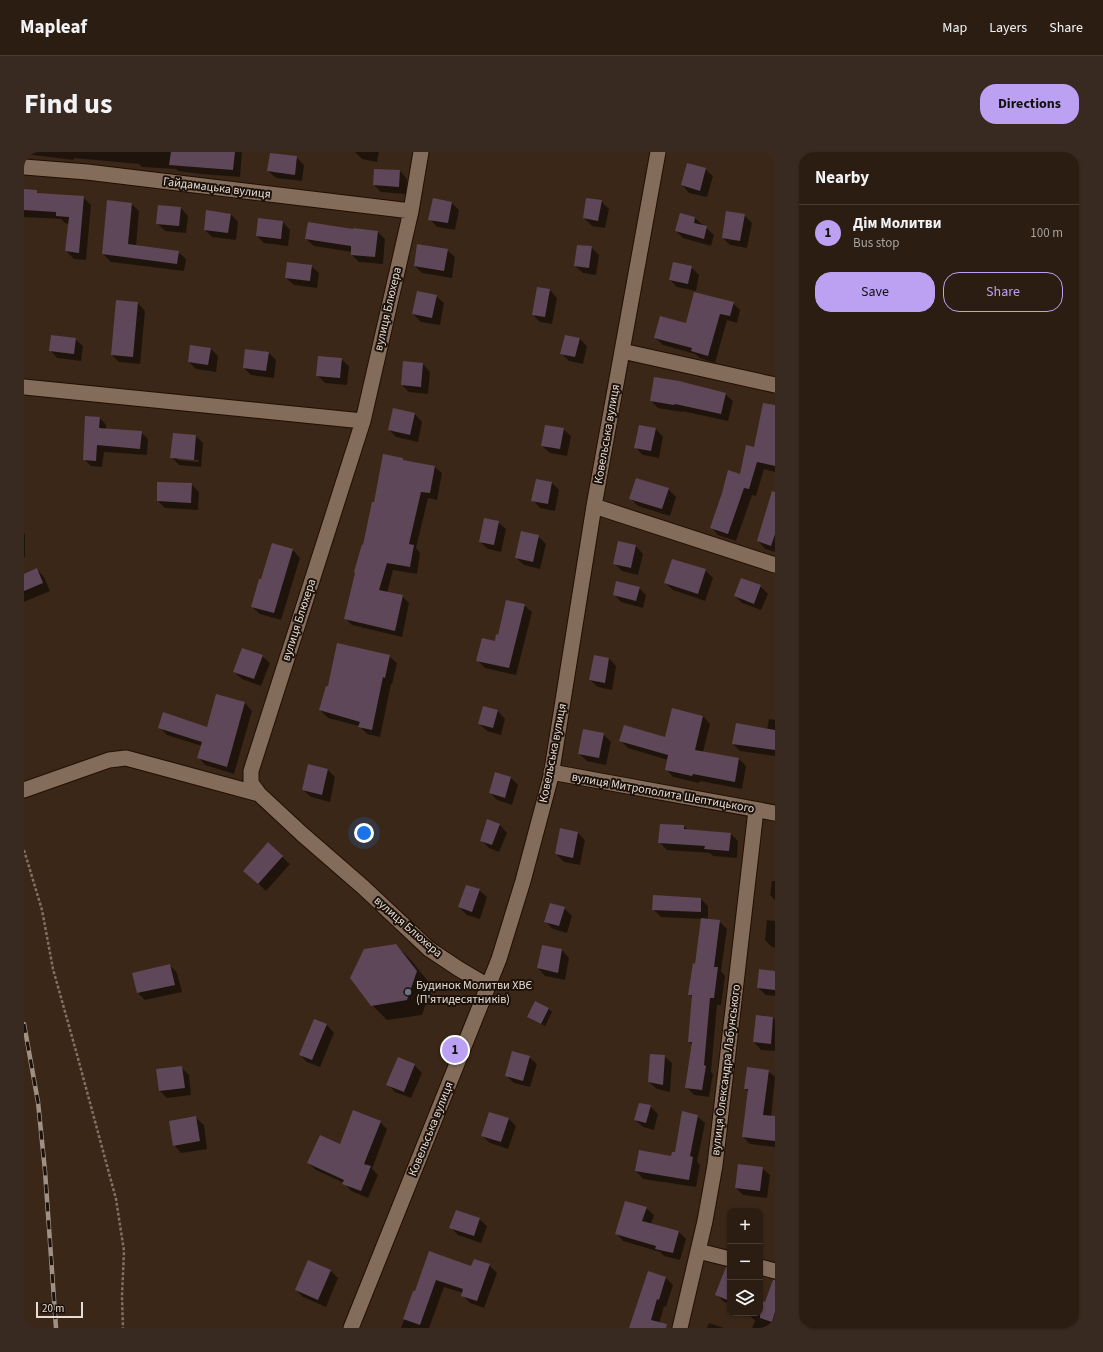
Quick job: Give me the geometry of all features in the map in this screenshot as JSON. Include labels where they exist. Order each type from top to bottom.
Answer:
[{"type":"street","name":"вулиця Блюхера","points":[[421,152],[410,211],[363,421],[251,770],[251,783],[259,794],[429,949],[488,986]]},
{"type":"street","name":"Ковельська вулиця","points":[[351,1328],[499,959],[523,881],[551,772],[594,506],[658,152]]},
{"type":"street","name":"Гайдамацька вулиця","points":[[24,167],[87,172],[410,211]]},
{"type":"street","points":[[622,351],[775,386]]},
{"type":"street","points":[[24,387],[363,421]]},
{"type":"street","points":[[594,506],[775,565]]},
{"type":"street","points":[[24,790],[109,760],[126,758],[259,794]]},
{"type":"street","name":"вулиця Митрополита Шептицького","points":[[551,772],[756,810],[775,812]]},
{"type":"street","name":"вулиця Олександра Лабунського","points":[[680,1328],[705,1221],[715,1165],[756,810]]},
{"type":"street","points":[[698,1251],[727,1258]]},
{"type":"street","points":[[763,1268],[775,1270]]},
{"type":"path","points":[[24,850],[42,910],[53,969],[116,1199],[124,1251],[122,1296],[123,1328]]},
{"type":"building","points":[[171,152],[235,152],[233,170],[169,165]]},
{"type":"building","points":[[270,153],[297,156],[295,175],[267,171]]},
{"type":"building","points":[[687,163],[706,168],[700,191],[681,185]]},
{"type":"building","points":[[374,169],[400,170],[399,187],[373,185]]},
{"type":"building","points":[[24,189],[37,190],[37,193],[84,196],[79,253],[65,251],[69,217],[56,216],[56,212],[24,210]]},
{"type":"building","points":[[433,198],[452,202],[448,223],[428,220]]},
{"type":"building","points":[[586,198],[602,200],[598,221],[583,218]]},
{"type":"building","points":[[107,200],[132,203],[128,244],[179,251],[177,264],[102,254]]},
{"type":"building","points":[[158,205],[181,207],[179,226],[156,224]]},
{"type":"building","points":[[206,210],[231,214],[228,233],[204,230]]},
{"type":"building","points":[[726,211],[745,214],[740,241],[722,238]]},
{"type":"building","points":[[680,213],[695,217],[694,223],[707,226],[704,239],[675,231]]},
{"type":"building","points":[[258,218],[283,221],[281,239],[256,236]]},
{"type":"building","points":[[308,222],[353,229],[378,231],[375,257],[351,255],[351,246],[305,239]]},
{"type":"building","points":[[417,244],[448,249],[444,271],[414,266]]},
{"type":"building","points":[[577,245],[592,246],[589,268],[574,266]]},
{"type":"building","points":[[287,262],[312,265],[310,281],[285,278]]},
{"type":"building","points":[[673,262],[692,266],[688,284],[669,280]]},
{"type":"building","points":[[537,287],[550,289],[545,317],[532,315]]},
{"type":"building","points":[[417,291],[437,295],[432,318],[412,314]]},
{"type":"building","points":[[694,292],[734,302],[730,316],[720,314],[708,356],[691,351],[692,348],[654,338],[660,316],[686,323]]},
{"type":"building","points":[[116,300],[138,302],[133,357],[111,355]]},
{"type":"building","points":[[51,335],[76,338],[74,354],[49,351]]},
{"type":"building","points":[[565,335],[580,338],[575,357],[560,354]]},
{"type":"building","points":[[190,345],[211,348],[208,365],[188,362]]},
{"type":"building","points":[[245,349],[269,352],[266,371],[243,368]]},
{"type":"building","points":[[318,356],[342,358],[340,378],[316,376]]},
{"type":"building","points":[[403,361],[423,363],[421,387],[401,385]]},
{"type":"building","points":[[654,377],[679,381],[726,393],[721,414],[675,404],[650,401]]},
{"type":"building","points":[[763,403],[775,405],[775,466],[757,462],[749,489],[744,488],[728,534],[710,528],[728,470],[740,474],[746,445],[754,447]]},
{"type":"building","points":[[393,408],[415,413],[410,435],[388,430]]},
{"type":"building","points":[[85,416],[100,417],[99,428],[142,431],[140,449],[97,445],[96,461],[83,460]]},
{"type":"building","points":[[545,425],[564,428],[560,449],[541,446]]},
{"type":"building","points":[[639,425],[656,428],[651,451],[634,448]]},
{"type":"building","points":[[173,433],[196,435],[194,460],[170,458]]},
{"type":"building","points":[[383,454],[403,458],[403,460],[435,466],[430,493],[421,492],[409,544],[414,545],[410,567],[387,563],[379,590],[403,595],[395,631],[344,619],[354,572],[362,544],[363,545],[372,502],[374,502]]},
{"type":"building","points":[[636,478],[669,488],[662,509],[629,499]]},
{"type":"building","points":[[536,479],[552,482],[548,504],[531,501]]},
{"type":"building","points":[[157,482],[192,483],[191,503],[157,501]]},
{"type":"building","points":[[772,491],[775,492],[775,534],[771,546],[757,541]]},
{"type":"building","points":[[484,518],[499,521],[494,545],[479,542]]},
{"type":"building","points":[[521,531],[539,535],[533,562],[515,558]]},
{"type":"building","points":[[618,541],[636,545],[631,568],[613,564]]},
{"type":"building","points":[[272,543],[293,549],[274,613],[251,607]]},
{"type":"building","points":[[672,559],[706,569],[698,594],[664,583]]},
{"type":"building","points":[[37,568],[43,583],[24,591],[24,574]]},
{"type":"building","points":[[741,578],[761,585],[754,604],[734,596]]},
{"type":"building","points":[[616,581],[640,587],[636,601],[613,595]]},
{"type":"building","points":[[506,600],[525,604],[509,668],[476,661],[482,638],[495,641],[496,634],[498,635]]},
{"type":"building","points":[[337,643],[390,655],[385,678],[383,677],[372,730],[358,727],[360,722],[319,710],[326,686],[328,686]]},
{"type":"building","points":[[242,648],[263,655],[254,679],[233,672]]},
{"type":"building","points":[[594,655],[609,658],[605,683],[589,680]]},
{"type":"building","points":[[216,694],[245,702],[227,767],[197,758],[202,742],[158,728],[163,712],[207,727]]},
{"type":"building","points":[[483,706],[498,710],[493,728],[478,724]]},
{"type":"building","points":[[672,708],[703,716],[695,750],[739,758],[735,782],[693,774],[692,776],[665,770],[668,755],[619,741],[624,725],[665,737]]},
{"type":"building","points":[[736,723],[775,730],[775,750],[732,744]]},
{"type":"building","points":[[583,729],[604,733],[599,758],[578,754]]},
{"type":"building","points":[[308,764],[328,769],[322,795],[302,790]]},
{"type":"building","points":[[495,772],[511,777],[505,798],[489,793]]},
{"type":"building","points":[[487,819],[500,824],[492,845],[480,841]]},
{"type":"building","points":[[660,824],[684,825],[684,829],[731,833],[729,851],[704,849],[705,846],[658,843]]},
{"type":"building","points":[[560,828],[578,832],[573,858],[555,854]]},
{"type":"building","points":[[268,842],[283,856],[258,884],[243,871]]},
{"type":"building","points":[[466,885],[480,889],[472,912],[458,907]]},
{"type":"building","points":[[653,895],[701,898],[701,912],[652,910]]},
{"type":"building","points":[[550,903],[565,907],[559,926],[544,922]]},
{"type":"building","points":[[701,918],[720,920],[714,967],[718,967],[714,998],[710,998],[704,1065],[706,1066],[702,1090],[685,1088],[692,1042],[688,1042],[692,995],[688,995],[693,963],[695,964]]},
{"type":"building","points":[[396,944],[417,971],[407,1000],[371,1006],[350,978],[364,949]]},
{"type":"building","points":[[542,945],[562,949],[558,973],[537,968]]},
{"type":"building","points":[[170,964],[175,985],[137,993],[132,973]]},
{"type":"building","points":[[759,969],[775,971],[775,990],[757,988]]},
{"type":"building","points":[[535,1001],[549,1008],[541,1024],[527,1017]]},
{"type":"building","points":[[756,1015],[773,1017],[771,1044],[753,1042]]},
{"type":"building","points":[[314,1019],[327,1024],[312,1060],[299,1055]]},
{"type":"building","points":[[512,1051],[530,1056],[523,1081],[505,1076]]},
{"type":"building","points":[[650,1054],[665,1055],[663,1085],[648,1082]]},
{"type":"building","points":[[398,1057],[415,1064],[404,1092],[386,1085]]},
{"type":"building","points":[[182,1066],[185,1088],[159,1091],[156,1069]]},
{"type":"building","points":[[747,1067],[769,1070],[763,1115],[775,1116],[775,1141],[742,1137],[748,1089],[744,1089]]},
{"type":"building","points":[[639,1103],[651,1105],[646,1123],[634,1120]]},
{"type":"building","points":[[353,1110],[381,1121],[364,1164],[371,1166],[361,1191],[342,1184],[344,1180],[307,1163],[320,1135],[340,1144]]},
{"type":"building","points":[[682,1111],[698,1115],[690,1156],[693,1157],[689,1180],[635,1171],[639,1150],[671,1156],[672,1152],[675,1152]]},
{"type":"building","points":[[489,1112],[509,1118],[501,1142],[481,1136]]},
{"type":"building","points":[[196,1116],[200,1141],[173,1146],[169,1121]]},
{"type":"building","points":[[738,1164],[763,1167],[760,1191],[735,1188]]},
{"type":"building","points":[[625,1201],[647,1207],[642,1221],[679,1231],[673,1253],[655,1249],[656,1246],[615,1234]]},
{"type":"building","points":[[456,1210],[480,1218],[474,1236],[449,1228]]},
{"type":"building","points":[[429,1251],[471,1266],[474,1259],[490,1264],[477,1301],[461,1296],[463,1289],[436,1280],[420,1325],[403,1319],[413,1291],[415,1291]]},
{"type":"building","points":[[308,1260],[331,1270],[318,1300],[295,1290]]},
{"type":"building","points":[[726,1267],[727,1267],[727,1300],[715,1295]]},
{"type":"building","points":[[648,1271],[666,1277],[659,1300],[657,1299],[651,1320],[667,1324],[666,1328],[629,1328]]},
{"type":"building","points":[[773,1280],[775,1280],[775,1312],[772,1322],[760,1318],[760,1316],[763,1316],[763,1301],[765,1302]]},
{"type":"railway","points":[[24,1024],[38,1102],[45,1171],[56,1328]]},
{"type":"place","name":"Будинок Молитви ХВЄ (П'ятидесятників)","points":[[408,992]]},
{"type":"place","name":"Дім Молитви","points":[[455,1050]]}]
